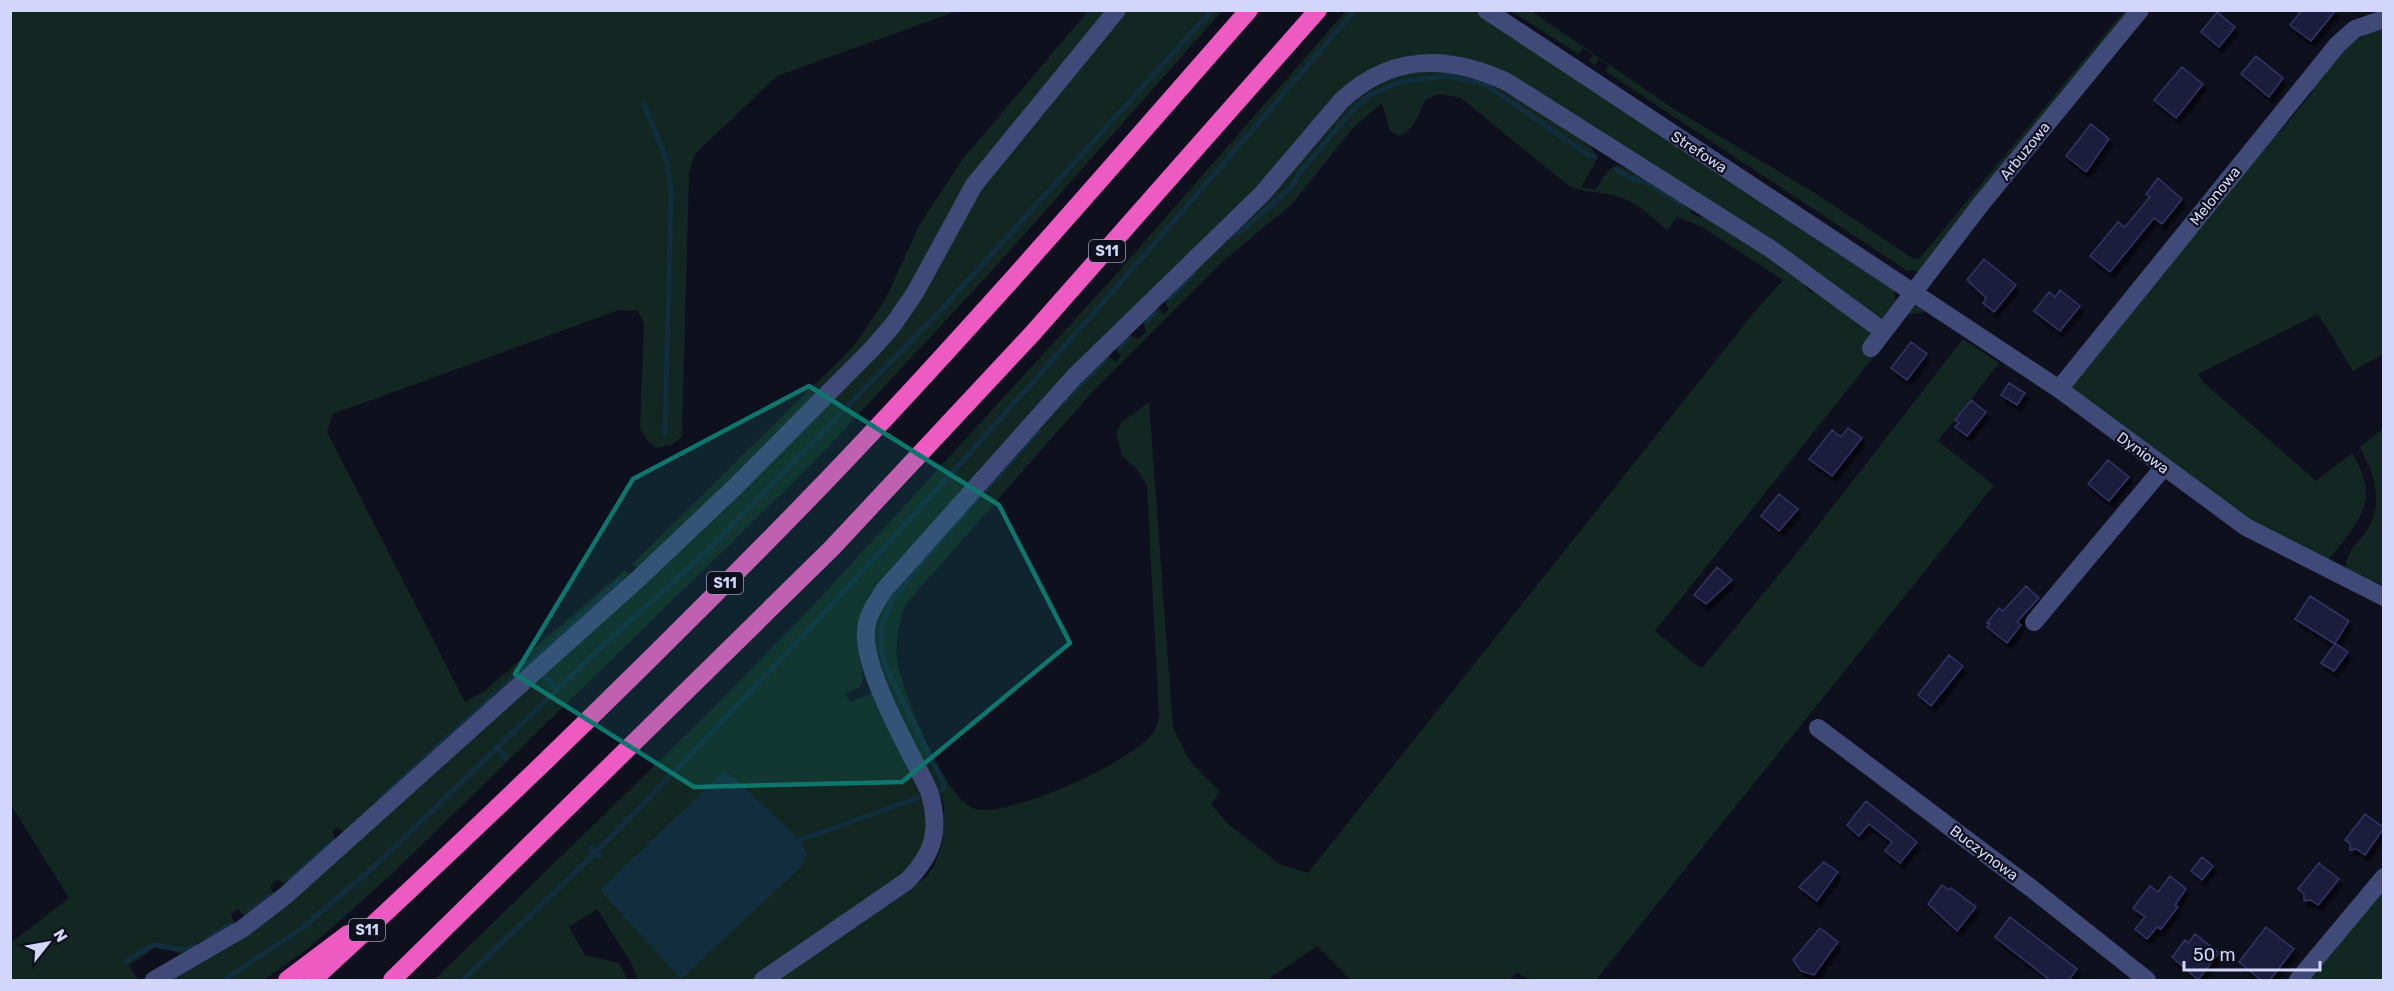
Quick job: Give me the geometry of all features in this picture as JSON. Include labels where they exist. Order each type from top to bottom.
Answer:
[{"type":"highway","name":"S11","points":[[313,981],[422,880],[609,699],[828,479],[1070,216],[1249,10]]},
{"type":"highway","name":"S11","points":[[392,981],[779,603],[891,487],[1048,316],[1318,10]]},
{"type":"highway","points":[[287,981],[422,880]]},
{"type":"highway","points":[[403,981],[459,917]]},
{"type":"street","points":[[154,980],[242,929],[285,896],[638,579],[816,407],[893,325],[915,293],[974,185],[1117,10]]},
{"type":"street","name":"Strefowa","points":[[1486,10],[1912,293]]},
{"type":"street","name":"Arbuzowa","points":[[1871,348],[1912,293],[2140,10]]},
{"type":"street","name":"Melonowa","points":[[2059,389],[2338,44],[2355,29],[2384,19]]},
{"type":"street","points":[[763,981],[907,882],[925,862],[934,837],[934,809],[929,792],[868,656],[866,629],[872,609],[885,589],[1074,377],[1262,194],[1341,101],[1356,87],[1376,75],[1409,64],[1433,61],[1480,69],[1507,82],[1771,249],[1883,331]]},
{"type":"street","name":"Dyniowa","points":[[1912,293],[2059,389],[2163,468],[2246,527],[2384,597]]},
{"type":"street","points":[[2034,622],[2163,468]]},
{"type":"street","name":"Buczynowa","points":[[1818,728],[2031,888],[2147,981]]},
{"type":"street","points":[[2298,981],[2384,876]]},
{"type":"highlighted area","points":[[809,386],[999,505],[1070,643],[902,782],[694,787],[515,674],[633,479]]},
{"type":"green space","points":[[11,11],[957,11],[777,76],[695,154],[689,173],[682,437],[672,445],[656,448],[647,440],[640,428],[644,323],[638,311],[619,310],[333,414],[327,432],[465,702],[483,692],[625,570],[629,575],[345,834],[337,827],[332,832],[337,841],[286,884],[277,880],[270,886],[274,894],[246,918],[238,909],[231,914],[235,924],[187,955],[156,947],[129,965],[138,980],[11,980],[11,943],[69,898],[11,805]]},
{"type":"green space","points":[[1088,11],[1108,11],[963,188],[929,248],[919,275],[892,314],[804,411],[753,461],[639,568],[631,565],[853,347],[885,300],[920,224],[962,160]]},
{"type":"green space","points":[[1125,11],[1222,11],[990,273],[814,462],[390,876],[310,947],[264,980],[167,980],[217,951],[867,363],[981,185]]},
{"type":"green space","points":[[1346,11],[1473,11],[1893,290],[1897,305],[1885,317],[1880,318],[1526,88],[1405,60],[1290,154],[879,587],[870,593],[857,631],[857,646],[864,680],[859,687],[845,694],[850,702],[874,693],[923,792],[928,837],[911,870],[758,980],[638,980],[631,963],[597,909],[569,927],[585,955],[619,963],[628,980],[434,980],[691,730],[812,607],[1109,282]]},
{"type":"green space","points":[[1511,11],[1531,11],[1674,109],[1818,195],[1912,258],[1919,259],[2124,11],[2134,11],[1920,275],[1916,271],[1906,270],[1605,71],[1609,66],[1599,59],[1595,65],[1589,61],[1593,55],[1583,48],[1578,54]]},
{"type":"green space","points":[[2383,25],[2383,354],[2353,371],[2318,314],[2198,374],[2204,383],[2316,481],[2352,453],[2365,484],[2366,497],[2363,509],[2358,521],[2341,545],[2330,558],[2324,560],[2254,523],[2069,388],[2273,137],[2280,132],[2312,93],[2315,80],[2345,47]]},
{"type":"green space","points":[[1442,68],[1500,85],[1590,145],[1598,158],[1581,187],[1595,190],[1608,170],[1617,165],[1632,172],[1641,173],[1692,205],[1691,213],[1699,217],[1707,215],[1806,284],[1806,288],[1812,293],[1815,291],[1870,330],[1871,335],[1915,306],[1925,308],[1924,312],[1907,315],[1655,631],[1695,664],[1702,668],[1792,559],[1963,339],[1999,363],[1938,441],[1994,485],[1596,980],[1532,980],[1517,973],[1509,980],[1351,980],[1317,946],[1267,980],[774,980],[926,877],[934,866],[943,842],[944,805],[896,710],[874,650],[875,621],[886,598],[1078,379],[1107,355],[1116,362],[1121,356],[1115,348],[1127,335],[1139,339],[1146,332],[1142,318],[1158,308],[1164,314],[1169,309],[1163,300],[1346,104],[1389,76]],"holes":[[[1438,94],[1461,98],[1569,186],[1614,195],[1627,200],[1645,211],[1667,230],[1677,217],[1702,227],[1783,280],[1752,315],[1308,873],[1279,864],[1227,823],[1211,804],[1220,792],[1189,760],[1173,728],[1149,402],[1121,423],[1116,433],[1122,456],[1137,469],[1147,486],[1159,715],[1155,729],[1141,745],[1122,758],[1068,786],[1012,806],[989,810],[973,808],[962,800],[939,767],[908,699],[897,658],[899,627],[906,604],[1094,390],[1223,261],[1292,204],[1353,128],[1382,103],[1390,131],[1399,136],[1412,126],[1425,100]]]},
{"type":"green space","points":[[2383,429],[2383,585],[2346,568],[2351,550],[2370,525],[2376,503],[2374,480],[2360,447]]},
{"type":"green space","points":[[2383,889],[2383,980],[2307,980]]},
{"type":"water","points":[[724,771],[730,774],[800,840],[807,854],[801,867],[681,979],[600,890]]},
{"type":"building","points":[[2302,10],[2336,10],[2311,41],[2290,25]]},
{"type":"building","points":[[2217,12],[2235,27],[2219,47],[2201,32]]},
{"type":"building","points":[[2256,56],[2283,78],[2269,97],[2241,74]]},
{"type":"building","points":[[2182,67],[2203,84],[2176,118],[2154,100]]},
{"type":"building","points":[[2091,124],[2109,139],[2086,172],[2066,156]]},
{"type":"building","points":[[2158,178],[2182,199],[2162,224],[2154,218],[2110,272],[2090,256],[2118,222],[2125,227],[2150,197],[2146,194]]},
{"type":"building","points":[[1984,259],[2016,285],[1994,312],[1983,303],[1986,298],[1967,280]]},
{"type":"building","points":[[2060,290],[2080,306],[2060,331],[2034,311],[2049,292],[2055,297]]},
{"type":"building","points":[[1911,342],[1927,354],[1907,380],[1891,368]]},
{"type":"building","points":[[2009,383],[2025,393],[2017,405],[2001,395]]},
{"type":"building","points":[[1971,400],[1986,412],[1967,436],[1955,427],[1959,423],[1955,420]]},
{"type":"building","points":[[1848,428],[1862,438],[1832,476],[1809,459],[1832,430],[1841,437]]},
{"type":"building","points":[[2108,460],[2129,477],[2109,501],[2088,484]]},
{"type":"building","points":[[1779,494],[1798,509],[1779,531],[1761,516]]},
{"type":"building","points":[[1717,567],[1732,580],[1706,604],[1694,595]]},
{"type":"building","points":[[2026,586],[2039,598],[2017,622],[2021,625],[2007,643],[1987,627],[1990,624],[1987,623],[1999,608],[2003,611]]},
{"type":"building","points":[[2310,596],[2349,621],[2335,643],[2348,652],[2334,671],[2321,663],[2335,644],[2295,619]]},
{"type":"building","points":[[1949,655],[1963,666],[1931,706],[1918,695]]},
{"type":"building","points":[[1866,801],[1917,842],[1900,863],[1885,851],[1892,842],[1869,824],[1859,836],[1847,825]]},
{"type":"building","points":[[2365,814],[2384,828],[2365,855],[2356,849],[2350,850],[2350,843],[2345,840]]},
{"type":"building","points":[[2202,857],[2213,866],[2202,880],[2191,871]]},
{"type":"building","points":[[1824,862],[1838,872],[1817,901],[1799,887]]},
{"type":"building","points":[[2319,863],[2339,879],[2318,905],[2311,900],[2304,901],[2304,894],[2298,889]]},
{"type":"building","points":[[2170,876],[2186,889],[2175,905],[2178,907],[2161,929],[2157,927],[2147,939],[2135,929],[2145,917],[2133,908],[2150,886],[2158,892]]},
{"type":"building","points":[[1942,885],[1949,890],[1951,888],[1976,907],[1957,931],[1928,904]]},
{"type":"building","points":[[2010,917],[2077,969],[2068,981],[2051,981],[1995,937]]},
{"type":"building","points":[[2266,927],[2294,949],[2269,981],[2262,981],[2239,962]]},
{"type":"building","points":[[1820,928],[1838,942],[1814,975],[1801,971],[1793,960]]},
{"type":"building","points":[[2195,934],[2219,953],[2198,980],[2172,957],[2185,940],[2188,943]]},
{"type":"waterway","points":[[224,980],[301,929],[378,863],[597,651],[709,549],[943,308],[1212,10]]},
{"type":"waterway","points":[[599,856],[595,853],[792,648],[983,438],[1355,10]]},
{"type":"waterway","points":[[1230,237],[1243,230],[1293,185],[1300,172],[1357,105],[1370,95],[1400,82],[1446,76],[1485,84],[1588,155],[1594,156]]},
{"type":"waterway","points":[[644,104],[667,161],[671,192],[665,433]]},
{"type":"waterway","points":[[1617,170],[1629,177],[1646,182],[1683,205]]},
{"type":"waterway","points":[[1169,299],[1194,273]]},
{"type":"waterway","points":[[1147,321],[1155,313]]},
{"type":"waterway","points":[[1120,346],[1128,338]]},
{"type":"waterway","points":[[1064,401],[1105,360]]},
{"type":"waterway","points":[[941,790],[944,789],[943,783],[886,667],[882,654],[881,627],[891,602],[921,563],[1038,431]]},
{"type":"waterway","points":[[380,799],[620,580]]},
{"type":"waterway","points":[[545,677],[557,689]]},
{"type":"waterway","points":[[496,747],[506,758]]},
{"type":"waterway","points":[[800,840],[918,798]]},
{"type":"waterway","points":[[289,880],[332,842]]},
{"type":"waterway","points":[[463,980],[595,853],[591,848]]},
{"type":"waterway","points":[[249,911],[268,897]]},
{"type":"waterway","points":[[207,939],[230,925]]},
{"type":"waterway","points":[[126,961],[153,945],[187,950],[194,947]]}]
